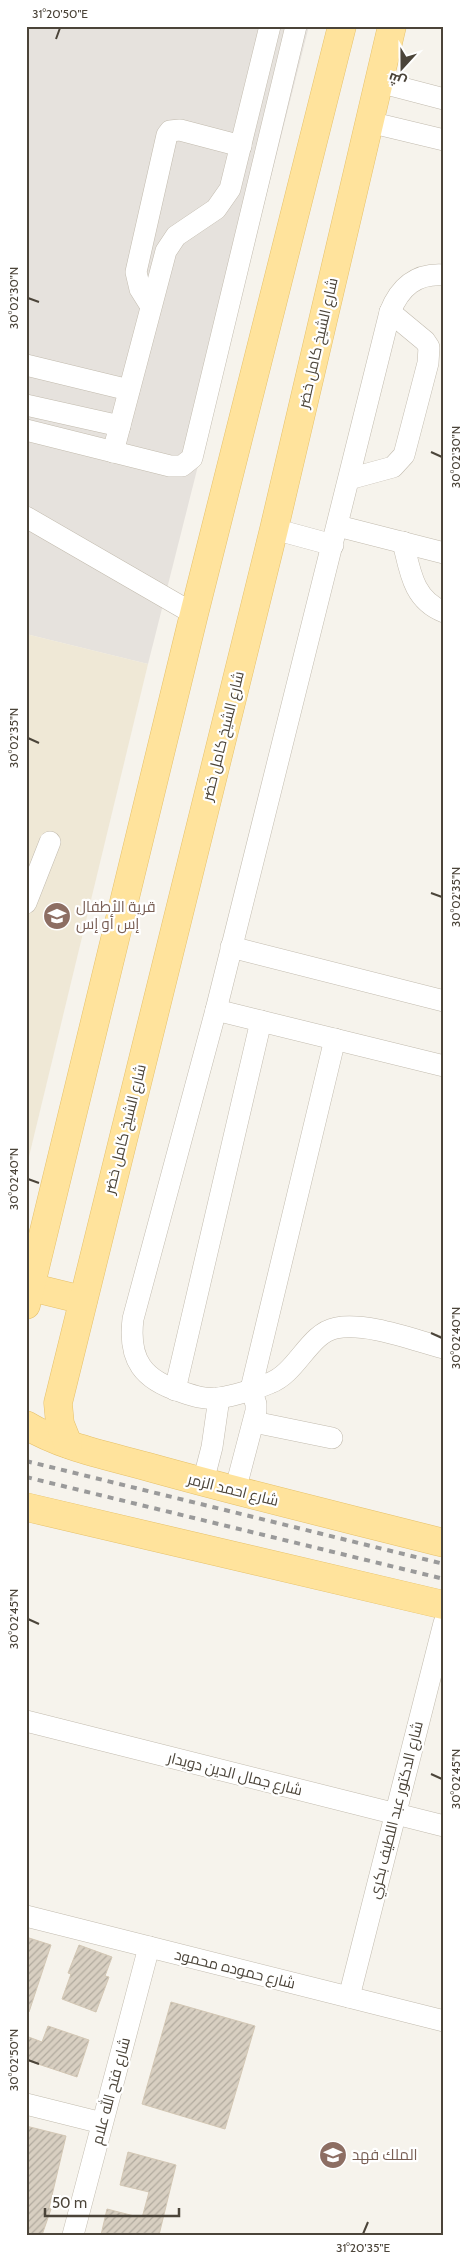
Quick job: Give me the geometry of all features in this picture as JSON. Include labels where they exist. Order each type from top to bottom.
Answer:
[{"type":"main road","points":[[82,1300],[28,1292],[194,614],[342,26]]},
{"type":"main road","name":"شارع الشيخ كامل خضر","points":[[68,1444],[60,1424],[58,1404],[82,1300],[274,529],[379,82],[387,28]]},
{"type":"main road","name":"شارع احمد الزمر","points":[[26,1425],[41,1434],[68,1444],[236,1491],[444,1543]]},
{"type":"main road","points":[[26,1506],[444,1605]]},
{"type":"street","points":[[113,452],[150,305],[170,243],[184,230],[216,209],[230,189],[270,26]]},
{"type":"street","points":[[26,430],[176,467],[187,463],[194,452],[296,26]]},
{"type":"street","points":[[379,82],[444,99]]},
{"type":"street","points":[[369,122],[444,140]]},
{"type":"street","points":[[150,305],[140,289],[136,272],[167,135],[170,132],[180,130],[241,146]]},
{"type":"street","points":[[444,275],[432,274],[417,278],[404,286],[390,312],[216,1010],[133,1320],[131,1338],[134,1355],[144,1371],[158,1383],[174,1390],[205,1398],[220,1398],[281,1378],[319,1337],[334,1328],[364,1328],[444,1348]]},
{"type":"street","points":[[349,479],[393,467],[404,455],[428,363],[429,347],[425,341],[390,312]]},
{"type":"street","points":[[26,365],[129,390]]},
{"type":"street","points":[[26,404],[120,426]]},
{"type":"street","points":[[26,517],[194,614]]},
{"type":"street","points":[[274,529],[403,542],[444,553]]},
{"type":"street","points":[[403,542],[416,590],[425,601],[444,612]]},
{"type":"street","points":[[26,903],[50,842]]},
{"type":"street","points":[[231,947],[444,1001]]},
{"type":"street","points":[[216,1010],[444,1066]]},
{"type":"street","points":[[174,1390],[261,1021]]},
{"type":"street","points":[[236,1491],[254,1422],[256,1404],[251,1389],[335,1040]]},
{"type":"street","points":[[203,1482],[212,1447],[220,1398]]},
{"type":"street","points":[[254,1422],[332,1438]]},
{"type":"street","name":"شارع الدكتور عبد اللطيف بكري","points":[[349,1997],[444,1623]]},
{"type":"street","name":"شارع جمال الدين دويدار","points":[[26,1721],[444,1826]]},
{"type":"street","name":"شارع حموده محمود","points":[[26,1916],[444,2021]]},
{"type":"street","name":"شارع فتح الله علام","points":[[73,2235],[149,1947]]},
{"type":"street","points":[[26,2104],[102,2123]]},
{"type":"shaded area","points":[[26,26],[309,26],[148,664],[26,634]]},
{"type":"shaded area","name":"قرية الأطفال إس أو إس","points":[[26,634],[148,664],[26,1169]]},
{"type":"building","points":[[26,1937],[51,1945],[29,2012],[26,2011]]},
{"type":"building","points":[[79,1945],[112,1957],[105,1976],[109,1977],[96,2012],[62,1999],[71,1974],[68,1973]]},
{"type":"building","points":[[171,2002],[255,2026],[225,2129],[142,2104]]},
{"type":"building","points":[[48,2026],[89,2040],[77,2077],[26,2060],[26,2036],[42,2042]]},
{"type":"building","points":[[26,2126],[66,2136],[49,2208],[51,2209],[42,2235],[26,2235]]},
{"type":"building","points":[[128,2152],[176,2165],[159,2235],[101,2235],[107,2209],[142,2218],[149,2192],[120,2185]]},
{"type":"railway","points":[[26,1461],[444,1564]]},
{"type":"railway","points":[[26,1477],[444,1579]]},
{"type":"place","name":"قرية الأطفال إس أو إس","points":[[57,916]]},
{"type":"place","name":"الملك فهد","points":[[333,2155]]}]
